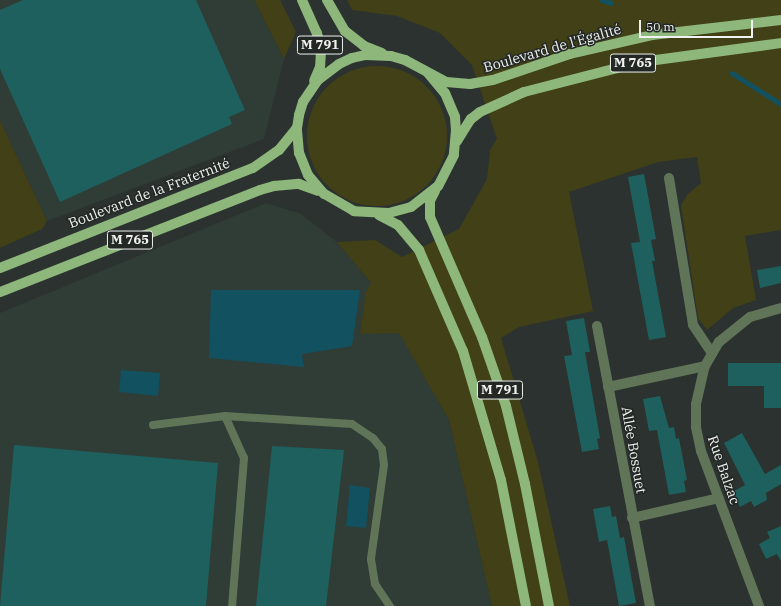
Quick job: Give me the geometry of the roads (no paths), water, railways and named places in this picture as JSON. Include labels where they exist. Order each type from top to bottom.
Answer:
[{"type":"main road","name":"M 791","points":[[302,0],[317,34],[321,50],[320,67],[310,90]]},
{"type":"main road","name":"M 791","points":[[327,0],[345,31],[364,46],[392,56]]},
{"type":"main road","name":"Boulevard de l'Égalité","points":[[781,20],[652,35],[570,54],[480,83],[456,84],[392,56],[372,55],[352,58],[328,71],[310,90],[303,102],[297,128],[303,164],[324,194],[354,211],[377,214],[411,207],[438,186],[450,166],[456,144],[471,119],[480,112],[524,92],[641,62],[781,43]]},
{"type":"main road","name":"Boulevard de l'Égalité","points":[[428,73],[437,82],[451,105],[455,117],[456,144]]},
{"type":"main road","name":"Boulevard de la Fraternité","points":[[0,268],[253,168],[280,150],[297,128]]},
{"type":"main road","name":"M 765","points":[[0,292],[274,186],[299,184],[324,194]]},
{"type":"main road","name":"M 791","points":[[438,186],[430,201],[430,217],[482,337],[506,406],[525,484],[549,606]]},
{"type":"main road","name":"M 791","points":[[377,214],[398,225],[419,250],[463,351],[501,480],[526,606]]},
{"type":"street","points":[[669,178],[693,326],[712,353]]},
{"type":"street","name":"Rue Balzac","points":[[759,606],[701,451],[696,426],[697,392],[705,366],[719,342],[738,324],[764,311],[781,308]]},
{"type":"street","name":"Allée Bossuet","points":[[597,326],[632,518],[650,606]]},
{"type":"street","points":[[608,387],[705,366]]},
{"type":"street","points":[[632,518],[719,498]]},
{"type":"lane","points":[[225,416],[244,458],[232,606]]},
{"type":"lane","points":[[153,425],[225,416],[352,424],[373,438],[382,449],[384,464],[371,559],[375,584],[390,606]]},
{"type":"water","points":[[211,290],[360,290],[352,346],[302,354],[304,367],[209,358]]},
{"type":"water","points":[[121,370],[160,373],[158,396],[119,392]]},
{"type":"water","points":[[350,485],[370,488],[366,528],[346,526]]},
{"type":"waterway","points":[[602,0],[611,3]]},
{"type":"waterway","points":[[732,73],[781,104]]}]
